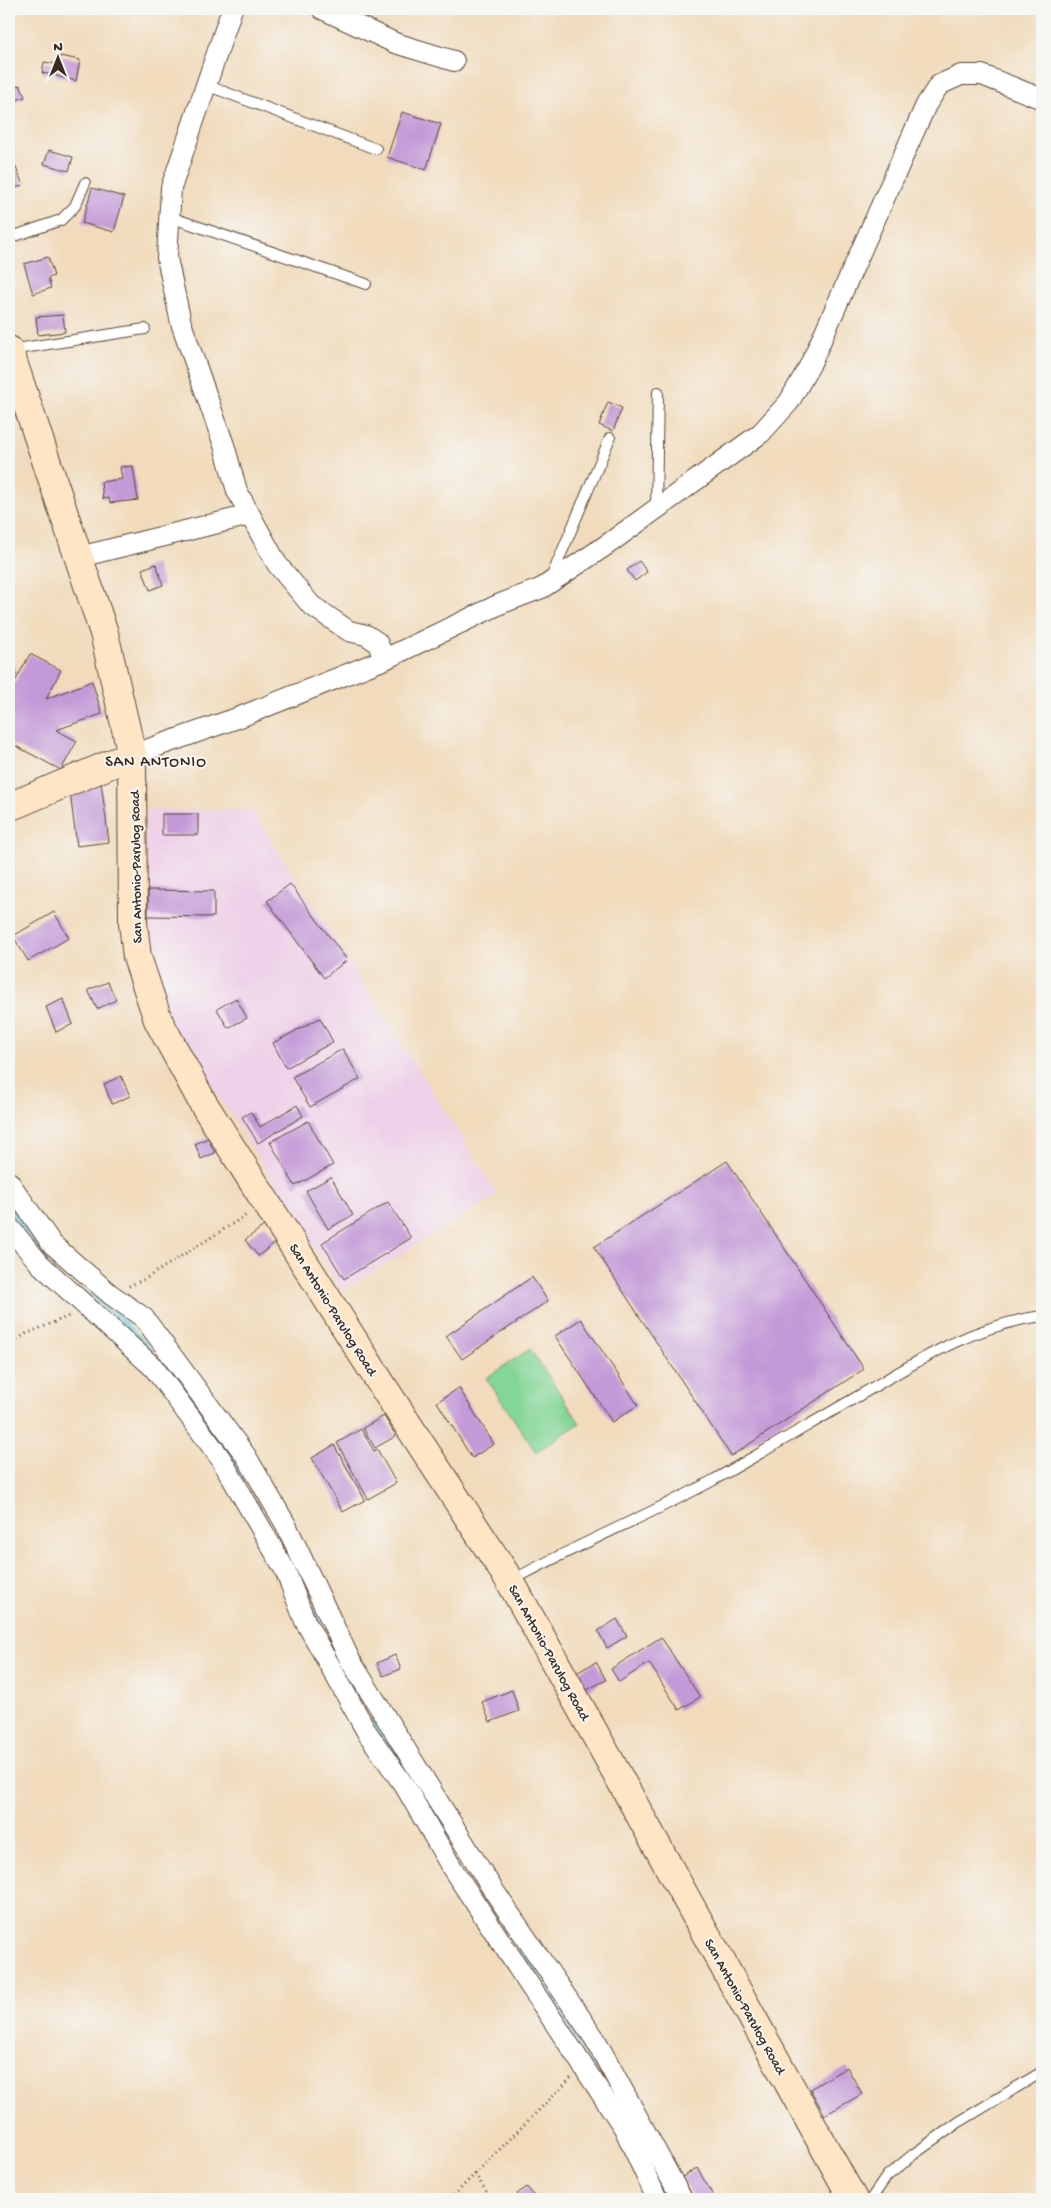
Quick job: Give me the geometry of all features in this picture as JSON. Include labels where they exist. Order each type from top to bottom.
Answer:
[{"type":"street","points":[[232,9],[171,188],[167,258],[181,323],[224,445],[237,491],[277,564],[311,605],[349,631],[366,635],[377,642],[385,659]]},
{"type":"street","points":[[333,11],[395,43],[454,61]]},
{"type":"street","points":[[10,809],[132,755],[240,717],[385,659],[500,604],[542,588],[656,510],[761,433],[788,402],[810,365],[926,105],[939,85],[961,75],[982,75],[1042,99]]},
{"type":"street","name":"San Antonio-Parulog Road","points":[[9,350],[104,633],[132,755],[133,923],[137,957],[158,1020],[203,1103],[510,1581],[853,2199]]},
{"type":"street","points":[[79,557],[250,515]]},
{"type":"street","points":[[9,1182],[52,1244],[110,1294],[144,1318],[246,1456],[286,1524],[350,1660],[492,1888],[595,2039],[682,2199]]},
{"type":"street","points":[[9,1227],[40,1264],[154,1368],[221,1459],[285,1570],[305,1621],[368,1734],[406,1788],[452,1868],[624,2128],[657,2199]]},
{"type":"lane","points":[[206,85],[376,149]]},
{"type":"lane","points":[[9,238],[61,220],[75,206],[86,184]]},
{"type":"lane","points":[[170,217],[366,284]]},
{"type":"lane","points":[[9,350],[145,329]]},
{"type":"lane","points":[[656,510],[658,392]]},
{"type":"lane","points":[[550,581],[610,438]]},
{"type":"lane","points":[[510,1581],[578,1545],[709,1482],[916,1362],[972,1334],[1011,1320],[1042,1316]]},
{"type":"lane","points":[[871,2199],[887,2176],[914,2154],[959,2122],[1042,2072]]},
{"type":"path","points":[[110,1294],[145,1279],[266,1203]]},
{"type":"path","points":[[9,1345],[26,1334],[88,1308]]},
{"type":"path","points":[[450,2199],[583,2065]]},
{"type":"path","points":[[475,2174],[491,2199]]},
{"type":"shaded area","points":[[146,810],[252,810],[498,1194],[342,1291],[234,1119],[167,1020],[142,928]]},
{"type":"green space","points":[[530,1349],[580,1423],[536,1452],[486,1378]]},
{"type":"building","points":[[60,56],[80,60],[76,81],[56,76]]},
{"type":"building","points":[[44,62],[56,64],[54,75],[42,73]]},
{"type":"building","points":[[20,85],[25,97],[14,101],[9,89]]},
{"type":"building","points":[[402,112],[441,124],[426,170],[387,157]]},
{"type":"building","points":[[49,150],[73,157],[69,171],[44,164]]},
{"type":"building","points":[[12,158],[23,185],[9,191],[9,159]]},
{"type":"building","points":[[92,188],[124,197],[114,232],[82,223]]},
{"type":"building","points":[[48,257],[54,276],[48,278],[51,288],[33,294],[24,264]]},
{"type":"building","points":[[63,315],[65,332],[38,335],[36,317]]},
{"type":"building","points":[[608,402],[622,408],[613,431],[599,425]]},
{"type":"building","points":[[133,466],[138,500],[110,503],[109,498],[103,499],[101,482],[122,479],[120,467]]},
{"type":"building","points":[[639,561],[647,572],[635,581],[627,570]]},
{"type":"building","points":[[156,564],[163,585],[150,590],[142,569]]},
{"type":"building","points":[[11,654],[16,675],[9,676],[9,655]]},
{"type":"building","points":[[30,654],[61,670],[46,699],[92,681],[102,714],[56,730],[77,741],[61,770],[14,745],[9,747],[9,693]]},
{"type":"building","points":[[101,782],[109,842],[77,846],[69,785]]},
{"type":"building","points":[[162,814],[198,814],[198,835],[162,835]]},
{"type":"building","points":[[290,884],[347,960],[324,978],[267,901]]},
{"type":"building","points":[[148,890],[214,891],[214,917],[148,916]]},
{"type":"building","points":[[54,912],[69,938],[28,961],[13,936]]},
{"type":"building","points":[[108,982],[116,1000],[97,1009],[88,990]]},
{"type":"building","points":[[236,998],[247,1018],[228,1028],[217,1009]]},
{"type":"building","points":[[63,999],[73,1024],[56,1032],[46,1007]]},
{"type":"building","points":[[320,1018],[333,1042],[286,1068],[273,1043]]},
{"type":"building","points":[[343,1049],[360,1079],[310,1107],[292,1077]]},
{"type":"building","points":[[121,1076],[130,1096],[112,1104],[104,1084]]},
{"type":"building","points":[[297,1105],[303,1116],[258,1143],[242,1117],[251,1112],[260,1127]]},
{"type":"building","points":[[308,1121],[333,1165],[295,1186],[270,1142]]},
{"type":"building","points":[[208,1138],[215,1153],[201,1159],[195,1144]]},
{"type":"building","points":[[727,1161],[864,1369],[731,1456],[594,1247]]},
{"type":"building","points":[[331,1177],[353,1215],[328,1229],[306,1191]]},
{"type":"building","points":[[388,1202],[411,1238],[344,1279],[322,1243]]},
{"type":"building","points":[[265,1225],[277,1241],[258,1256],[245,1240]]},
{"type":"building","points":[[532,1277],[548,1301],[462,1359],[446,1336]]},
{"type":"building","points":[[581,1319],[638,1405],[612,1422],[555,1336]]},
{"type":"building","points":[[459,1388],[494,1444],[472,1458],[437,1402]]},
{"type":"building","points":[[384,1416],[396,1436],[375,1448],[363,1428]]},
{"type":"building","points":[[361,1429],[374,1451],[377,1449],[396,1483],[368,1499],[337,1443]]},
{"type":"building","points":[[334,1445],[365,1500],[343,1512],[312,1458]]},
{"type":"building","points":[[617,1619],[627,1636],[607,1648],[598,1631]]},
{"type":"building","points":[[661,1637],[700,1697],[679,1710],[649,1663],[619,1682],[611,1669]]},
{"type":"building","points":[[395,1655],[401,1669],[383,1676],[377,1663]]},
{"type":"building","points":[[596,1662],[606,1680],[579,1694],[569,1677]]},
{"type":"building","points":[[512,1690],[519,1711],[490,1722],[482,1702]]},
{"type":"building","points":[[847,2067],[862,2094],[825,2115],[810,2089]]},
{"type":"building","points":[[697,2168],[715,2199],[694,2199],[682,2177]]},
{"type":"building","points":[[527,2187],[535,2197],[533,2199],[521,2199],[517,2194]]},
{"type":"waterway","points":[[9,1207],[25,1230],[56,1266]]},
{"type":"waterway","points":[[84,1292],[104,1305],[121,1320],[152,1354]]},
{"type":"waterway","points":[[205,1420],[227,1448],[244,1479]]},
{"type":"waterway","points":[[310,1607],[319,1626]]},
{"type":"waterway","points":[[371,1721],[397,1755]]},
{"type":"waterway","points":[[414,1782],[434,1814]]},
{"type":"waterway","points":[[499,1915],[596,2067]]},
{"type":"district","name":"SAN ANTONIO","points":[[156,760]]}]
